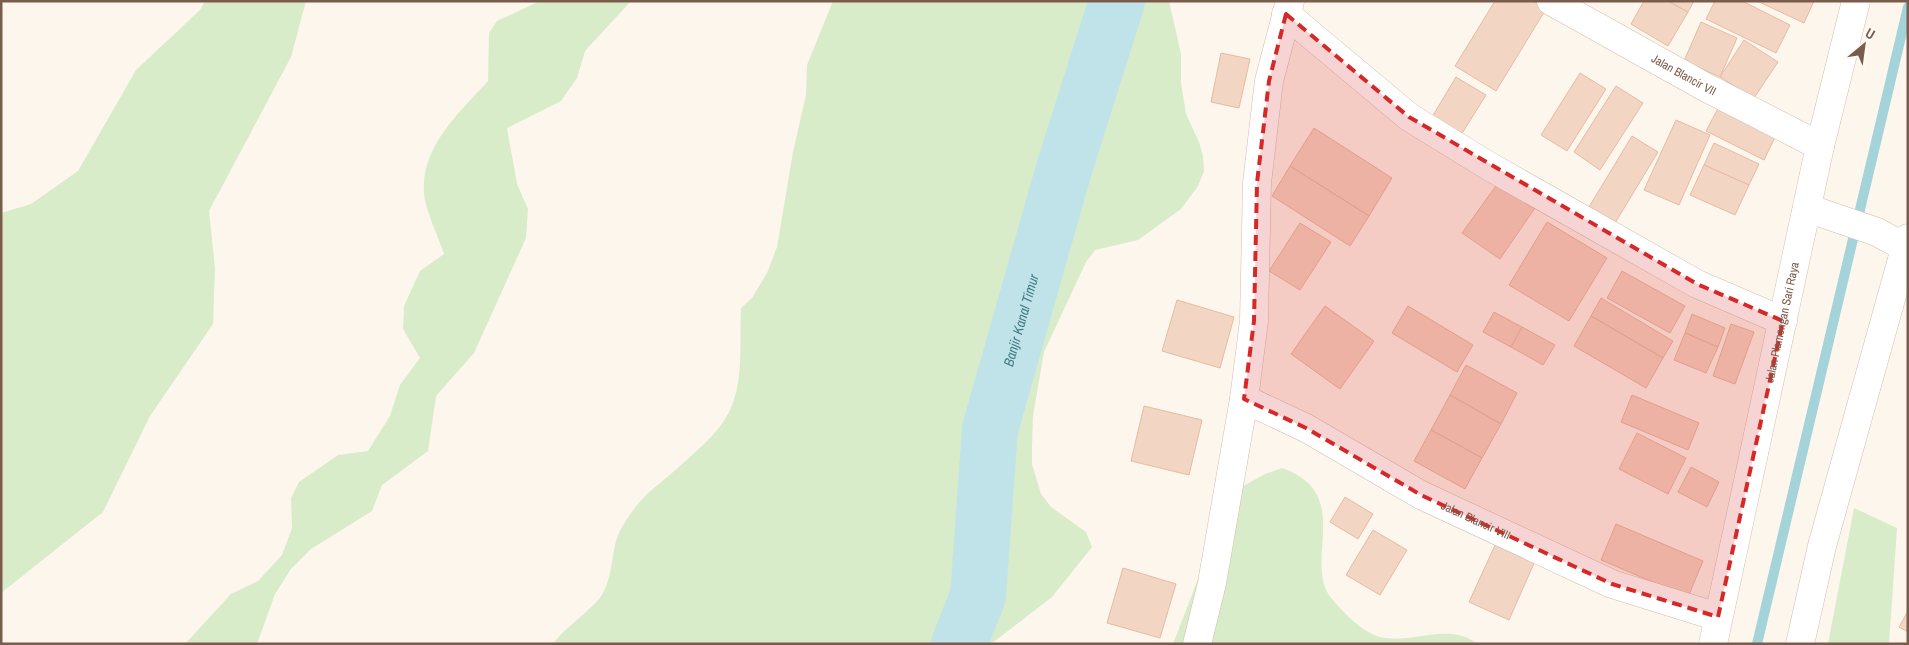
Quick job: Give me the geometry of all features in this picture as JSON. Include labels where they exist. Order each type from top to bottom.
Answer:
[{"type":"street","name":"Jalan Blancir VII","points":[[1551,1],[1705,86],[1820,146]]},
{"type":"street","name":"Jalan Plamongan Sari Raya","points":[[1713,644],[1783,321],[1817,212],[1820,146],[1856,1]]},
{"type":"street","points":[[1197,644],[1212,583],[1244,399],[1254,321],[1257,183],[1269,80],[1288,7],[1409,117],[1487,165],[1697,284],[1783,321]]},
{"type":"street","points":[[1800,644],[1822,546],[1907,244],[1817,212]]},
{"type":"street","name":"Jalan Blancir VIII","points":[[1244,399],[1306,428],[1421,495],[1612,584],[1718,617]]},
{"type":"highlighted area","points":[[1286,14],[1409,117],[1697,284],[1783,321],[1718,617],[1612,584],[1421,495],[1306,428],[1244,399],[1254,321],[1257,183],[1269,81]]},
{"type":"green space","points":[[205,1],[306,1],[291,57],[209,211],[215,268],[213,324],[150,416],[103,512],[1,593],[1,213],[31,204],[78,171],[136,70],[200,10]]},
{"type":"green space","points":[[540,1],[631,1],[585,51],[577,78],[561,101],[507,128],[517,184],[528,209],[526,238],[474,353],[436,396],[428,451],[382,485],[372,511],[311,549],[291,569],[275,594],[257,644],[185,644],[231,594],[258,581],[282,555],[292,528],[291,498],[299,482],[338,455],[368,451],[390,416],[400,385],[420,358],[403,329],[404,306],[420,271],[444,254],[429,214],[424,192],[425,175],[429,160],[444,131],[488,81],[489,33],[497,21]]},
{"type":"green space","points":[[833,1],[1169,1],[1181,54],[1181,83],[1186,114],[1199,142],[1203,156],[1204,171],[1198,186],[1181,209],[1138,240],[1095,250],[1086,262],[1044,352],[1033,416],[1032,464],[1041,494],[1051,507],[1086,532],[1092,547],[1052,597],[991,644],[553,644],[603,593],[609,579],[618,535],[634,509],[650,491],[707,441],[729,412],[738,384],[740,369],[741,308],[752,298],[767,273],[777,247],[793,152],[806,95],[807,65]]},
{"type":"green space","points":[[1282,468],[1304,480],[1317,494],[1322,511],[1322,567],[1324,584],[1332,599],[1354,621],[1367,631],[1380,637],[1392,639],[1455,634],[1466,637],[1477,644],[1173,644],[1198,579],[1209,522],[1238,489],[1265,474]]},
{"type":"green space","points":[[1854,508],[1897,528],[1889,644],[1828,644]]},
{"type":"building","points":[[1495,1],[1533,1],[1546,9],[1496,91],[1455,66]]},
{"type":"building","points":[[1644,1],[1668,1],[1688,12],[1668,46],[1631,24]]},
{"type":"building","points":[[1668,1],[1694,1],[1688,12]]},
{"type":"building","points":[[1715,1],[1742,1],[1790,25],[1776,53],[1706,19]]},
{"type":"building","points":[[1757,1],[1814,1],[1804,23]]},
{"type":"building","points":[[1701,22],[1737,38],[1720,77],[1684,61]]},
{"type":"building","points":[[1744,40],[1778,62],[1754,98],[1720,77]]},
{"type":"building","points":[[1221,53],[1250,59],[1239,108],[1211,102]]},
{"type":"building","points":[[1580,73],[1606,89],[1567,151],[1541,135]]},
{"type":"building","points":[[1456,77],[1486,95],[1461,135],[1432,117]]},
{"type":"building","points":[[1616,86],[1643,103],[1600,170],[1574,152]]},
{"type":"building","points":[[1721,103],[1778,131],[1764,160],[1706,131]]},
{"type":"building","points":[[1676,120],[1710,135],[1679,205],[1644,190]]},
{"type":"building","points":[[1314,128],[1392,178],[1369,216],[1290,166]]},
{"type":"building","points":[[1632,136],[1658,152],[1615,223],[1589,207]]},
{"type":"building","points":[[1714,143],[1759,164],[1749,185],[1704,165]]},
{"type":"building","points":[[1704,165],[1749,185],[1735,215],[1690,195]]},
{"type":"building","points":[[1290,166],[1369,216],[1350,246],[1272,196]]},
{"type":"building","points":[[1498,183],[1535,208],[1500,259],[1462,233]]},
{"type":"building","points":[[1547,222],[1607,258],[1569,321],[1509,285]]},
{"type":"building","points":[[1300,223],[1331,242],[1300,290],[1269,271]]},
{"type":"building","points":[[1622,271],[1685,306],[1670,333],[1607,298]]},
{"type":"building","points":[[1601,298],[1673,341],[1663,358],[1591,316]]},
{"type":"building","points":[[1177,300],[1234,317],[1220,368],[1162,351]]},
{"type":"building","points":[[1325,306],[1374,341],[1340,389],[1291,354]]},
{"type":"building","points":[[1408,306],[1473,345],[1457,372],[1392,333]]},
{"type":"building","points":[[1494,312],[1522,327],[1511,347],[1483,332]]},
{"type":"building","points":[[1692,314],[1725,328],[1718,347],[1685,333]]},
{"type":"building","points":[[1591,316],[1663,358],[1646,388],[1574,346]]},
{"type":"building","points":[[1731,324],[1754,332],[1735,384],[1713,376]]},
{"type":"building","points":[[1522,327],[1555,345],[1543,365],[1511,347]]},
{"type":"building","points":[[1685,333],[1718,347],[1706,373],[1674,360]]},
{"type":"building","points":[[1466,365],[1517,393],[1501,424],[1450,395]]},
{"type":"building","points":[[1450,395],[1501,424],[1482,458],[1431,430]]},
{"type":"building","points":[[1632,395],[1699,423],[1688,450],[1621,422]]},
{"type":"building","points":[[1144,406],[1202,420],[1189,475],[1131,461]]},
{"type":"building","points":[[1431,430],[1482,458],[1465,489],[1414,461]]},
{"type":"building","points":[[1637,433],[1686,458],[1668,494],[1619,469]]},
{"type":"building","points":[[1691,467],[1719,482],[1707,507],[1678,492]]},
{"type":"building","points":[[1345,497],[1373,514],[1358,539],[1330,522]]},
{"type":"building","points":[[1616,524],[1703,561],[1688,597],[1601,560]]},
{"type":"building","points":[[1373,530],[1407,550],[1380,595],[1346,575]]},
{"type":"building","points":[[1496,543],[1535,561],[1509,620],[1469,602]]},
{"type":"building","points":[[1123,568],[1176,584],[1160,638],[1107,623]]},
{"type":"building","points":[[1908,611],[1908,632],[1899,627]]},
{"type":"waterway","name":"Banjir Kanal Timur","points":[[959,644],[978,596],[990,429],[1064,169],[1117,1]]},
{"type":"waterway","points":[[1757,644],[1908,7]]}]
